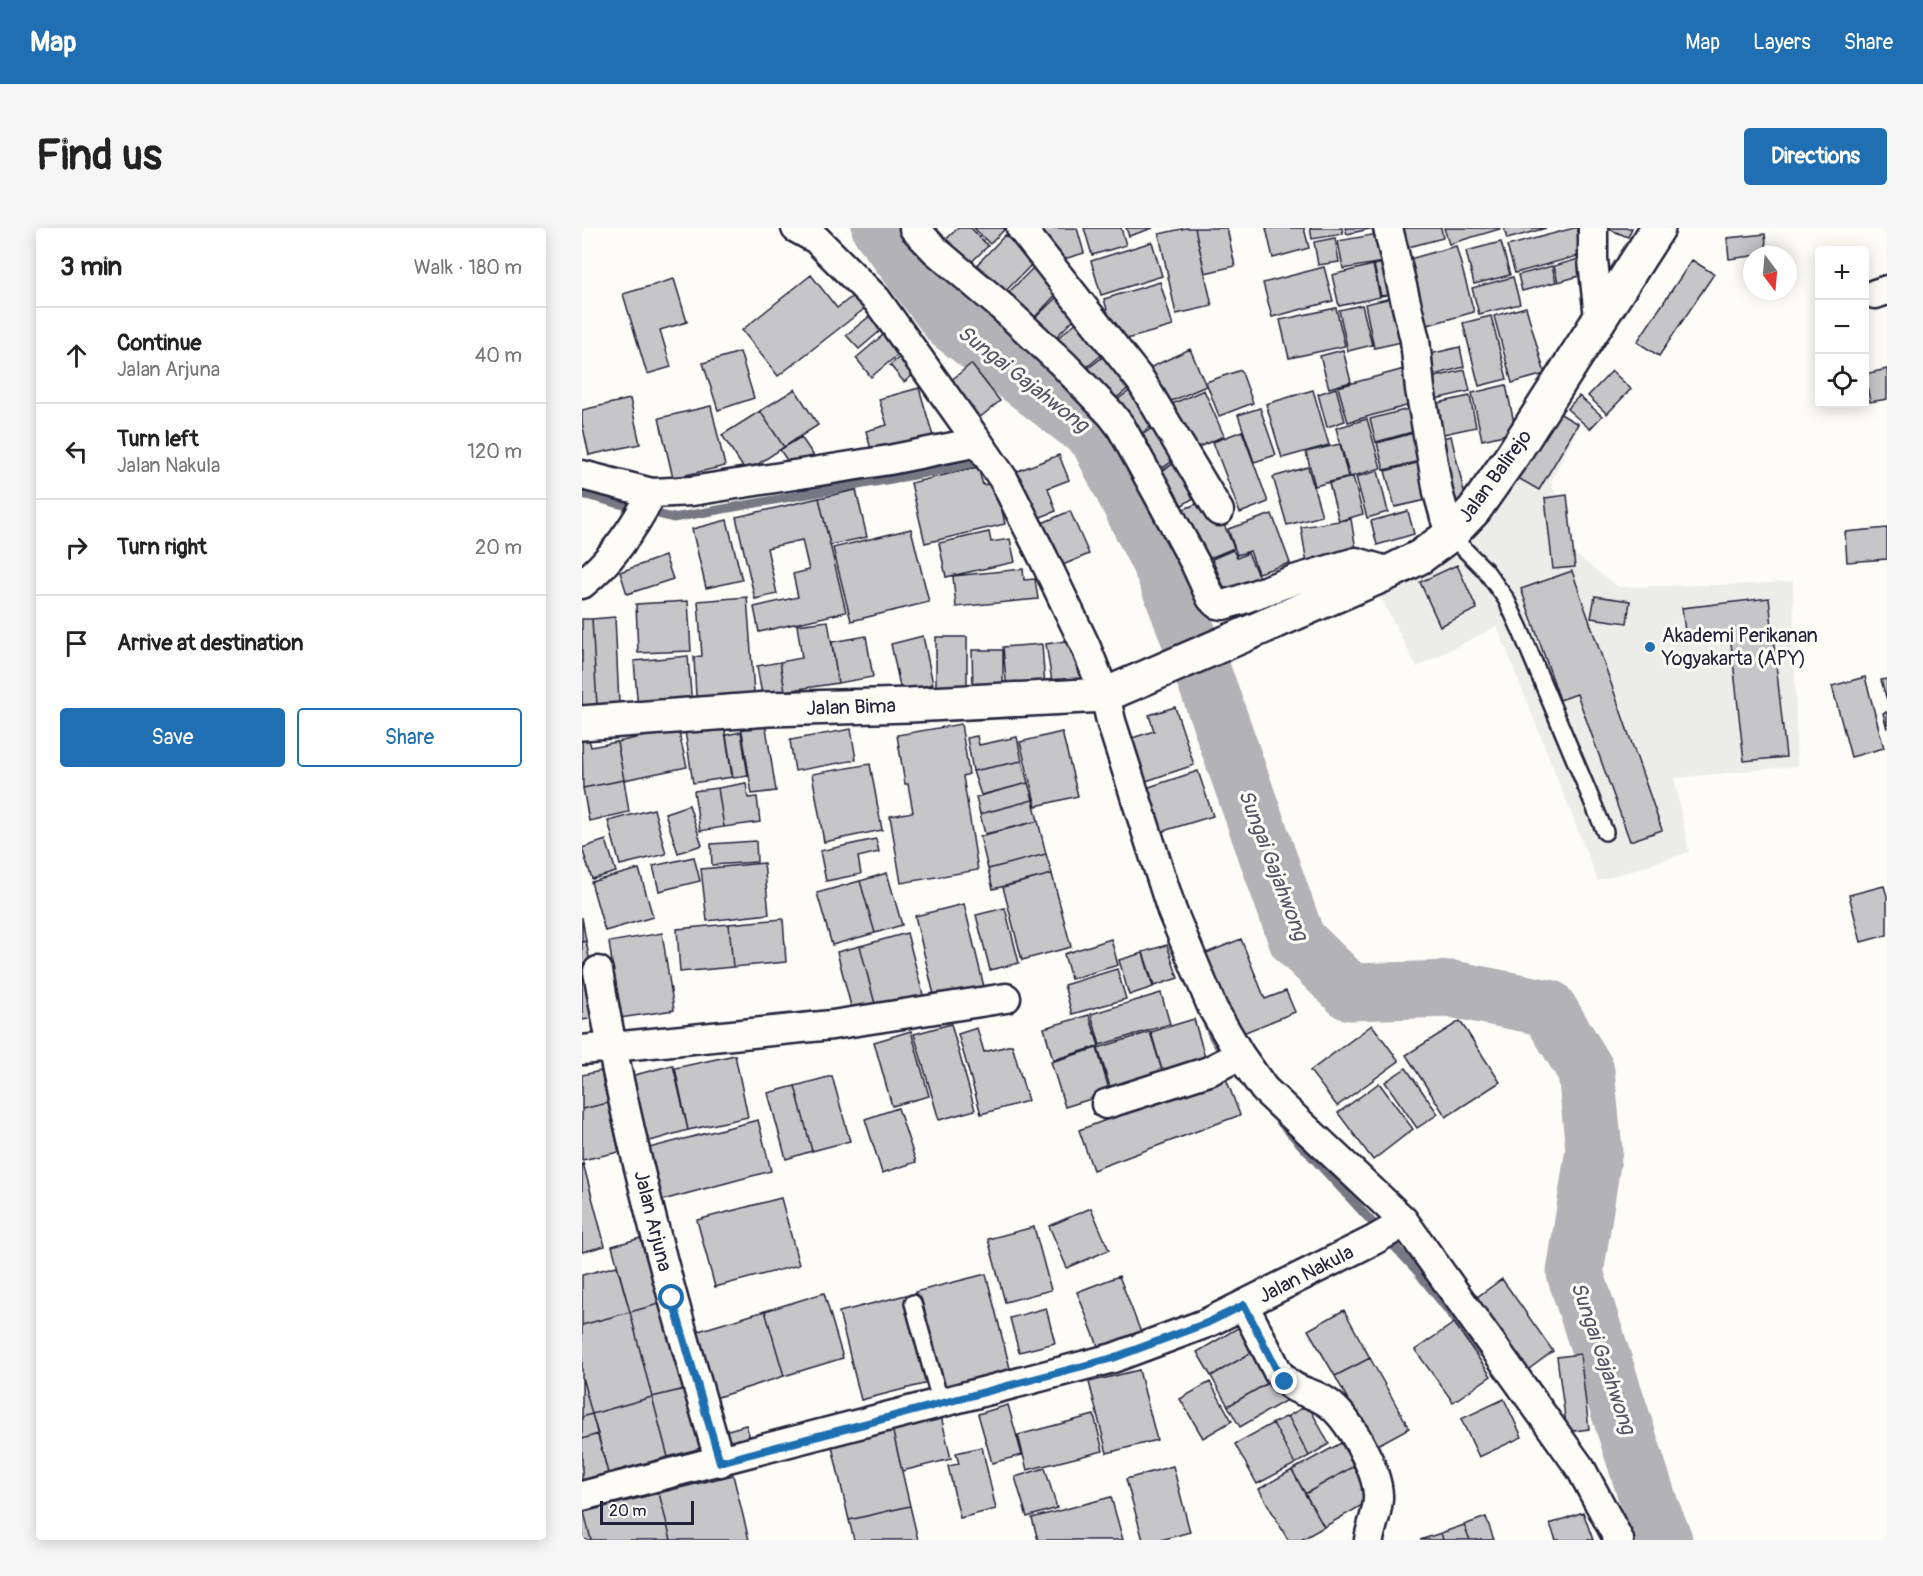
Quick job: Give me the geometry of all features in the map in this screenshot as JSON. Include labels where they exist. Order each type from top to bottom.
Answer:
[{"type":"street","points":[[796,228],[816,239],[877,300],[1004,480],[1085,645],[1112,691],[1111,721],[1172,911],[1232,1059],[1264,1089],[1391,1230],[1581,1469],[1619,1540]]},
{"type":"street","points":[[914,228],[936,251],[1001,306],[1063,364],[1111,414],[1121,427],[1211,598],[1217,604],[1223,605],[1240,600],[1294,580],[1356,562],[1390,572]]},
{"type":"street","points":[[1021,228],[1141,381],[1219,511]]},
{"type":"street","points":[[1388,228],[1415,340],[1420,389],[1438,492],[1450,535]]},
{"type":"street","points":[[1593,228],[1593,260],[1599,318]]},
{"type":"street","name":"Jalan Balirejo","points":[[1112,691],[1390,572],[1420,557],[1450,535],[1474,510],[1512,456],[1658,228]]},
{"type":"street","points":[[582,584],[598,571],[645,506],[692,491],[889,460],[978,442]]},
{"type":"street","points":[[582,475],[645,506]]},
{"type":"street","name":"Jalan Bima","points":[[582,723],[768,709],[910,705],[1112,691]]},
{"type":"street","name":"Jalan Arjuna","points":[[598,971],[611,1047],[672,1298],[720,1462]]},
{"type":"street","points":[[582,1050],[832,1025],[1006,998]]},
{"type":"street","points":[[1106,1104],[1232,1059]]},
{"type":"street","name":"Jalan Nakula","points":[[582,1496],[720,1462],[1113,1358],[1207,1323],[1391,1230]]},
{"type":"street","points":[[1244,1305],[1285,1382],[1296,1390],[1328,1402],[1340,1414],[1370,1461],[1378,1496],[1369,1540]]},
{"type":"lane","points":[[1450,535],[1485,570],[1506,599],[1605,832]]},
{"type":"lane","points":[[913,1303],[941,1404]]},
{"type":"shaded area","name":"Akademi Perikanan Yogyakarta (APY)","points":[[1541,398],[1580,424],[1551,481],[1572,552],[1618,587],[1793,581],[1797,766],[1674,778],[1689,852],[1598,881],[1497,626],[1417,667],[1373,583],[1491,480]]},
{"type":"building","points":[[958,228],[971,228],[988,246],[962,271],[939,246]]},
{"type":"building","points":[[974,228],[1006,228],[990,244]]},
{"type":"building","points":[[1041,228],[1077,228],[1084,253],[1051,263]]},
{"type":"building","points":[[1084,228],[1121,228],[1126,245],[1092,255]]},
{"type":"building","points":[[1126,228],[1153,228],[1129,236]]},
{"type":"building","points":[[1195,228],[1212,306],[1176,314],[1159,234]]},
{"type":"building","points":[[1195,228],[1227,228],[1235,266],[1205,273]]},
{"type":"building","points":[[1266,228],[1304,228],[1309,248],[1273,258]]},
{"type":"building","points":[[1310,228],[1342,228],[1343,234],[1312,239]]},
{"type":"building","points":[[1345,228],[1374,228],[1347,234]]},
{"type":"building","points":[[1395,228],[1441,228],[1443,238],[1401,249]]},
{"type":"building","points":[[1444,228],[1499,228],[1500,229],[1449,244]]},
{"type":"building","points":[[1504,228],[1546,228],[1507,239]]},
{"type":"building","points":[[1578,228],[1585,254],[1515,273],[1507,246]]},
{"type":"building","points":[[1606,228],[1632,228],[1628,237]]},
{"type":"building","points":[[1383,233],[1388,261],[1343,269],[1338,241]]},
{"type":"building","points":[[1765,234],[1766,246],[1743,246],[1743,257],[1729,259],[1727,238]]},
{"type":"building","points":[[1005,235],[1034,262],[999,298],[971,271]]},
{"type":"building","points":[[1335,238],[1339,262],[1318,265],[1314,242]]},
{"type":"building","points":[[1152,242],[1162,276],[1101,295],[1091,261]]},
{"type":"building","points":[[1501,242],[1510,275],[1474,284],[1466,251]]},
{"type":"building","points":[[1456,246],[1474,312],[1424,326],[1406,260]]},
{"type":"building","points":[[1586,257],[1590,273],[1558,282],[1554,266]]},
{"type":"building","points":[[1692,260],[1714,274],[1659,356],[1637,342]]},
{"type":"building","points":[[1393,261],[1400,293],[1381,296],[1374,265]]},
{"type":"building","points":[[1036,265],[1061,289],[1035,317],[1009,292]]},
{"type":"building","points":[[1373,265],[1380,297],[1339,306],[1332,275]]},
{"type":"building","points":[[1552,266],[1556,282],[1522,291],[1518,275]]},
{"type":"building","points":[[1324,267],[1333,301],[1272,317],[1263,283]]},
{"type":"building","points":[[811,275],[837,308],[857,293],[868,306],[778,376],[742,330]]},
{"type":"building","points":[[1513,277],[1520,304],[1479,314],[1472,288]]},
{"type":"building","points":[[674,279],[687,322],[660,330],[671,367],[647,374],[623,294]]},
{"type":"building","points":[[1160,282],[1173,326],[1116,342],[1104,299]]},
{"type":"building","points":[[1064,290],[1083,310],[1054,339],[1034,319]]},
{"type":"building","points":[[1401,296],[1411,340],[1374,348],[1365,304]]},
{"type":"building","points":[[1362,305],[1372,345],[1348,351],[1339,310]]},
{"type":"building","points":[[1526,307],[1545,374],[1512,383],[1494,316]]},
{"type":"building","points":[[1336,308],[1345,346],[1289,358],[1280,320]]},
{"type":"building","points":[[875,312],[886,326],[859,349],[846,335]]},
{"type":"building","points":[[1084,316],[1110,348],[1081,372],[1055,340]]},
{"type":"building","points":[[1491,316],[1507,379],[1479,386],[1463,323]]},
{"type":"building","points":[[890,329],[906,348],[871,377],[856,358]]},
{"type":"building","points":[[1460,347],[1464,367],[1426,377],[1421,356]]},
{"type":"building","points":[[1113,349],[1138,381],[1111,402],[1086,370]]},
{"type":"building","points":[[1190,349],[1206,386],[1160,406],[1145,370]]},
{"type":"building","points":[[908,350],[922,368],[904,382],[890,365]]},
{"type":"building","points":[[1343,350],[1351,382],[1329,388],[1320,356]]},
{"type":"building","points":[[740,352],[754,398],[718,410],[703,363]]},
{"type":"building","points":[[971,364],[1000,401],[978,419],[949,382]]},
{"type":"building","points":[[1408,368],[1417,403],[1348,422],[1338,387]]},
{"type":"building","points":[[1887,369],[1887,399],[1870,402],[1869,373]]},
{"type":"building","points":[[1241,370],[1253,403],[1219,416],[1206,382]]},
{"type":"building","points":[[1465,370],[1470,391],[1431,400],[1426,379]]},
{"type":"building","points":[[1612,371],[1631,389],[1607,414],[1588,396]]},
{"type":"building","points":[[1138,385],[1161,419],[1142,433],[1118,399]]},
{"type":"building","points":[[1506,385],[1516,432],[1482,440],[1472,393]]},
{"type":"building","points":[[919,388],[933,436],[872,453],[866,431],[887,425],[879,399]]},
{"type":"building","points":[[1336,388],[1345,421],[1327,427],[1318,394]]},
{"type":"building","points":[[795,389],[818,425],[784,447],[760,411]]},
{"type":"building","points":[[1204,390],[1224,436],[1192,450],[1172,404]]},
{"type":"building","points":[[1313,390],[1329,445],[1282,458],[1266,404]]},
{"type":"building","points":[[1470,396],[1476,427],[1434,436],[1428,405]]},
{"type":"building","points":[[1579,396],[1602,416],[1590,429],[1567,409]]},
{"type":"building","points":[[630,399],[640,444],[589,455],[582,423],[582,410]]},
{"type":"building","points":[[711,406],[725,466],[673,478],[659,418]]},
{"type":"building","points":[[1416,407],[1423,429],[1376,442],[1370,419]]},
{"type":"building","points":[[1260,408],[1276,455],[1254,462],[1238,415]]},
{"type":"building","points":[[760,411],[784,447],[746,472],[722,435]]},
{"type":"building","points":[[1557,412],[1578,424],[1539,490],[1518,478]]},
{"type":"building","points":[[1367,419],[1381,468],[1350,477],[1336,428]]},
{"type":"building","points":[[1161,422],[1184,454],[1161,469],[1139,437]]},
{"type":"building","points":[[1242,431],[1268,502],[1240,513],[1213,442]]},
{"type":"building","points":[[1421,431],[1428,459],[1384,470],[1377,443]]},
{"type":"building","points":[[1451,436],[1466,500],[1444,505],[1429,441]]},
{"type":"building","points":[[801,437],[816,459],[795,472],[780,450]]},
{"type":"building","points":[[1340,444],[1348,477],[1315,486],[1306,452]]},
{"type":"building","points":[[1059,455],[1069,480],[1048,488],[1056,511],[1028,522],[1010,474]]},
{"type":"building","points":[[1184,457],[1205,491],[1176,509],[1155,475]]},
{"type":"building","points":[[1425,461],[1435,498],[1395,507],[1385,471]]},
{"type":"building","points":[[978,467],[983,485],[996,482],[1005,524],[925,543],[911,483]]},
{"type":"building","points":[[1308,467],[1322,516],[1287,525],[1273,477]]},
{"type":"building","points":[[1378,471],[1388,512],[1367,518],[1356,477]]},
{"type":"building","points":[[1353,477],[1363,514],[1339,521],[1329,483]]},
{"type":"building","points":[[856,490],[867,537],[830,545],[819,498]]},
{"type":"building","points":[[1567,495],[1575,567],[1553,569],[1545,498]]},
{"type":"building","points":[[819,498],[846,612],[759,632],[754,607],[798,597],[793,574],[809,570],[802,540],[767,548],[777,594],[755,599],[736,517]]},
{"type":"building","points":[[1206,500],[1219,513],[1234,548],[1205,560],[1184,509]]},
{"type":"building","points":[[1070,511],[1089,554],[1051,570],[1033,527]]},
{"type":"building","points":[[1408,511],[1414,534],[1377,545],[1371,521]]},
{"type":"building","points":[[1272,514],[1290,563],[1258,573],[1250,551],[1237,555],[1228,529]]},
{"type":"building","points":[[1351,519],[1357,556],[1307,564],[1301,527]]},
{"type":"building","points":[[727,520],[742,580],[706,588],[692,529]]},
{"type":"building","points":[[1887,528],[1887,559],[1847,562],[1845,532]]},
{"type":"building","points":[[911,529],[929,602],[851,621],[833,548]]},
{"type":"building","points":[[989,532],[991,542],[1010,539],[1015,562],[946,577],[939,543]]},
{"type":"building","points":[[1233,550],[1237,558],[1248,553],[1259,578],[1226,592],[1212,559]]},
{"type":"building","points":[[665,556],[673,579],[627,594],[620,572]]},
{"type":"building","points":[[1457,565],[1477,609],[1440,626],[1420,582]]},
{"type":"building","points":[[1023,569],[1024,580],[1035,579],[1038,599],[956,607],[953,576]]},
{"type":"building","points":[[1572,571],[1662,830],[1630,841],[1577,694],[1560,700],[1521,589]]},
{"type":"building","points":[[1595,596],[1630,601],[1627,623],[1591,618]]},
{"type":"building","points":[[747,597],[754,693],[696,697],[694,657],[702,656],[698,601]]},
{"type":"building","points":[[1769,598],[1786,757],[1744,761],[1730,634],[1686,639],[1682,608]]},
{"type":"building","points":[[688,601],[691,651],[638,653],[636,604]]},
{"type":"building","points":[[615,617],[619,704],[597,706],[592,619]]},
{"type":"building","points":[[582,619],[592,619],[597,706],[582,706]]},
{"type":"building","points":[[828,621],[838,683],[785,691],[780,662],[802,658],[797,625]]},
{"type":"building","points":[[866,636],[873,677],[838,683],[832,642]]},
{"type":"building","points":[[923,636],[933,684],[901,691],[891,644]]},
{"type":"building","points":[[936,637],[967,637],[967,689],[936,689]]},
{"type":"building","points":[[1072,640],[1075,662],[1080,661],[1083,684],[1053,688],[1046,644]]},
{"type":"building","points":[[1042,644],[1045,688],[1007,691],[1003,647]]},
{"type":"building","points":[[972,650],[1003,650],[1003,691],[973,692]]},
{"type":"building","points":[[688,656],[692,706],[638,710],[634,661]]},
{"type":"building","points":[[780,662],[785,691],[762,695],[757,666]]},
{"type":"building","points":[[1865,677],[1884,748],[1851,757],[1832,686]]},
{"type":"building","points":[[1887,679],[1887,700],[1881,680]]},
{"type":"building","points":[[1175,707],[1194,765],[1143,782],[1129,739],[1154,731],[1149,715]]},
{"type":"building","points":[[1887,712],[1887,729],[1883,713]]},
{"type":"building","points":[[765,721],[776,791],[752,794],[741,725]]},
{"type":"building","points":[[961,724],[969,774],[963,776],[978,870],[901,883],[890,816],[913,812],[908,784],[905,784],[897,735]]},
{"type":"building","points":[[724,725],[732,777],[693,783],[685,731]]},
{"type":"building","points":[[678,729],[687,767],[624,780],[617,742]]},
{"type":"building","points":[[851,729],[856,760],[795,771],[790,740]]},
{"type":"building","points":[[741,732],[748,776],[733,778],[726,735]]},
{"type":"building","points":[[1062,732],[1078,796],[1036,806],[1020,742]]},
{"type":"building","points":[[588,736],[591,747],[617,742],[624,780],[583,788],[582,737]]},
{"type":"building","points":[[977,736],[979,745],[1017,737],[1022,761],[973,771],[967,738]]},
{"type":"building","points":[[1022,761],[1028,783],[981,795],[973,771]]},
{"type":"building","points":[[870,764],[882,830],[824,842],[812,774]]},
{"type":"building","points":[[1198,771],[1213,816],[1160,832],[1146,788]]},
{"type":"building","points":[[624,780],[629,812],[589,821],[583,788]]},
{"type":"building","points":[[746,783],[748,798],[757,797],[760,822],[724,827],[718,788]]},
{"type":"building","points":[[1028,783],[1033,800],[980,814],[976,797]]},
{"type":"building","points":[[718,788],[724,827],[700,831],[694,791]]},
{"type":"building","points":[[1033,800],[1038,821],[985,834],[980,814]]},
{"type":"building","points":[[689,805],[702,845],[678,853],[665,813]]},
{"type":"building","points":[[654,809],[666,854],[620,865],[608,821]]},
{"type":"building","points":[[1038,821],[1046,854],[988,869],[980,836]]},
{"type":"building","points":[[876,839],[879,852],[858,857],[861,874],[826,881],[820,851]]},
{"type":"building","points":[[606,840],[616,872],[592,879],[582,848]]},
{"type":"building","points":[[756,841],[757,862],[712,865],[711,844]]},
{"type":"building","points":[[1046,854],[1052,874],[993,889],[988,869]]},
{"type":"building","points":[[694,857],[700,881],[659,891],[653,866]]},
{"type":"building","points":[[764,863],[769,914],[707,921],[701,869]]},
{"type":"building","points":[[639,869],[653,917],[605,931],[591,882]]},
{"type":"building","points":[[887,873],[902,925],[875,933],[860,881]]},
{"type":"building","points":[[1052,874],[1071,947],[1022,960],[1003,887]]},
{"type":"building","points":[[860,881],[875,933],[832,945],[817,893]]},
{"type":"building","points":[[1884,886],[1887,896],[1887,935],[1861,942],[1849,895]]},
{"type":"building","points":[[964,904],[984,987],[935,999],[915,916]]},
{"type":"building","points":[[1005,908],[1019,963],[990,970],[976,915]]},
{"type":"building","points":[[582,917],[586,941],[582,942]]},
{"type":"building","points":[[783,919],[786,962],[733,967],[729,924]]},
{"type":"building","points":[[729,924],[733,967],[680,972],[677,929]]},
{"type":"building","points":[[662,933],[674,1010],[620,1018],[609,942]]},
{"type":"building","points":[[907,933],[923,995],[876,1008],[860,946]]},
{"type":"building","points":[[1111,939],[1118,965],[1071,979],[1064,954]]},
{"type":"building","points":[[1241,939],[1265,999],[1286,991],[1295,1012],[1238,1035],[1204,954]]},
{"type":"building","points":[[586,941],[600,1017],[582,1020],[582,942]]},
{"type":"building","points":[[1167,945],[1178,978],[1154,986],[1143,952]]},
{"type":"building","points":[[860,946],[876,1008],[853,1014],[837,952]]},
{"type":"building","points":[[1143,953],[1153,987],[1129,995],[1119,960]]},
{"type":"building","points":[[1117,969],[1126,999],[1072,1014],[1064,985]]},
{"type":"building","points":[[1161,993],[1170,1024],[1100,1045],[1091,1014]]},
{"type":"building","points":[[1089,1015],[1099,1046],[1053,1060],[1044,1028]]},
{"type":"building","points":[[1194,1019],[1207,1064],[1164,1077],[1151,1032]]},
{"type":"building","points":[[1460,1021],[1500,1082],[1446,1117],[1406,1055]]},
{"type":"building","points":[[951,1024],[975,1110],[939,1120],[914,1034]]},
{"type":"building","points":[[1372,1025],[1399,1061],[1337,1106],[1310,1071]]},
{"type":"building","points":[[977,1028],[984,1052],[1012,1045],[1028,1101],[981,1114],[958,1034]]},
{"type":"building","points":[[911,1031],[929,1096],[892,1106],[874,1042]]},
{"type":"building","points":[[1150,1032],[1164,1077],[1112,1093],[1098,1048]]},
{"type":"building","points":[[1097,1048],[1110,1093],[1065,1107],[1051,1062]]},
{"type":"building","points":[[735,1055],[748,1117],[688,1130],[675,1068]]},
{"type":"building","points":[[673,1065],[688,1130],[640,1144],[623,1078]]},
{"type":"building","points":[[1406,1068],[1438,1114],[1417,1128],[1385,1082]]},
{"type":"building","points":[[601,1071],[608,1103],[582,1109],[582,1075]]},
{"type":"building","points":[[832,1076],[850,1141],[812,1151],[795,1086]]},
{"type":"building","points":[[1225,1076],[1240,1115],[1093,1170],[1079,1130]]},
{"type":"building","points":[[1379,1083],[1413,1129],[1373,1160],[1338,1113]]},
{"type":"building","points":[[795,1086],[812,1151],[786,1159],[768,1093]]},
{"type":"building","points":[[608,1103],[619,1152],[582,1160],[582,1109]]},
{"type":"building","points":[[898,1108],[916,1162],[882,1173],[865,1119]]},
{"type":"building","points":[[758,1120],[771,1171],[659,1201],[645,1149]]},
{"type":"building","points":[[582,1164],[605,1246],[582,1252]]},
{"type":"building","points":[[781,1198],[799,1265],[715,1287],[697,1220]]},
{"type":"building","points":[[1091,1208],[1109,1250],[1067,1268],[1049,1226]]},
{"type":"building","points":[[1034,1227],[1051,1290],[1005,1302],[988,1239]]},
{"type":"building","points":[[648,1236],[666,1302],[630,1312],[612,1246]]},
{"type":"building","points":[[617,1266],[630,1312],[582,1325],[582,1275]]},
{"type":"building","points":[[986,1274],[1012,1376],[941,1394],[915,1292]]},
{"type":"building","points":[[1119,1276],[1142,1335],[1100,1351],[1077,1292]]},
{"type":"building","points":[[1502,1279],[1553,1351],[1525,1372],[1473,1300]]},
{"type":"building","points":[[824,1293],[843,1358],[784,1376],[765,1311]]},
{"type":"building","points":[[906,1295],[928,1383],[861,1400],[839,1312]]},
{"type":"building","points":[[666,1302],[689,1388],[652,1397],[630,1312]]},
{"type":"building","points":[[1046,1308],[1055,1343],[1019,1352],[1010,1318]]},
{"type":"building","points":[[1344,1310],[1370,1358],[1335,1376],[1308,1330]]},
{"type":"building","points":[[765,1311],[784,1376],[715,1398],[695,1332]]},
{"type":"building","points":[[630,1312],[652,1397],[592,1414],[582,1377],[582,1325]]},
{"type":"building","points":[[1454,1323],[1491,1376],[1453,1402],[1415,1350]]},
{"type":"building","points":[[1241,1326],[1256,1350],[1211,1376],[1197,1352]]},
{"type":"building","points":[[1256,1350],[1273,1380],[1228,1406],[1211,1376]]},
{"type":"building","points":[[1580,1354],[1589,1429],[1567,1432],[1557,1357]]},
{"type":"building","points":[[1370,1358],[1409,1428],[1374,1447],[1335,1376]]},
{"type":"building","points":[[1139,1370],[1157,1440],[1107,1453],[1089,1382]]},
{"type":"building","points":[[582,1377],[592,1414],[582,1417]]},
{"type":"building","points":[[1273,1380],[1285,1401],[1240,1427],[1228,1406]]},
{"type":"building","points":[[1210,1382],[1232,1421],[1203,1438],[1180,1399]]},
{"type":"building","points":[[689,1388],[705,1447],[668,1457],[652,1397]]},
{"type":"building","points":[[652,1397],[668,1457],[608,1473],[592,1414]]},
{"type":"building","points":[[1504,1399],[1522,1437],[1479,1457],[1461,1419]]},
{"type":"building","points":[[1008,1405],[1022,1455],[992,1463],[978,1414]]},
{"type":"building","points":[[1308,1405],[1329,1444],[1309,1456],[1288,1416]]},
{"type":"building","points":[[592,1414],[598,1434],[582,1439],[582,1417]]},
{"type":"building","points":[[1094,1415],[1103,1451],[1027,1470],[1018,1435]]},
{"type":"building","points":[[941,1416],[951,1459],[902,1471],[892,1428]]},
{"type":"building","points":[[1288,1416],[1309,1456],[1295,1464],[1273,1423]]},
{"type":"building","points":[[1273,1423],[1295,1464],[1257,1484],[1235,1444]]},
{"type":"building","points":[[746,1425],[752,1444],[726,1451],[721,1432]]},
{"type":"building","points":[[892,1428],[910,1506],[849,1520],[831,1442]]},
{"type":"building","points":[[598,1434],[608,1473],[582,1480],[582,1439]]},
{"type":"building","points":[[1341,1443],[1354,1466],[1305,1494],[1292,1470]]},
{"type":"building","points":[[982,1447],[996,1509],[960,1518],[948,1466],[959,1464],[956,1453]]},
{"type":"building","points":[[1173,1466],[1190,1532],[1161,1540],[1143,1540],[1126,1479]]},
{"type":"building","points":[[1354,1466],[1373,1499],[1324,1527],[1305,1494]]},
{"type":"building","points":[[1045,1468],[1057,1508],[1027,1517],[1015,1477]]},
{"type":"building","points":[[1292,1470],[1324,1527],[1301,1540],[1288,1540],[1259,1489]]},
{"type":"building","points":[[733,1475],[749,1540],[671,1540],[659,1493]]},
{"type":"building","points":[[659,1493],[671,1540],[591,1540],[584,1512]]},
{"type":"building","points":[[1111,1497],[1123,1540],[1038,1540],[1032,1518]]},
{"type":"building","points":[[910,1506],[918,1540],[854,1540],[849,1520]]},
{"type":"building","points":[[582,1512],[584,1512],[591,1540],[582,1540]]},
{"type":"building","points":[[1583,1512],[1593,1540],[1556,1540],[1550,1524]]},
{"type":"building","points":[[1486,1517],[1494,1540],[1470,1540],[1464,1525]]},
{"type":"building","points":[[1464,1525],[1470,1540],[1443,1540],[1441,1533]]},
{"type":"building","points":[[1441,1533],[1443,1540],[1420,1540]]},
{"type":"waterway","name":"Sungai Gajahwong","points":[[880,228],[951,323],[1097,436],[1164,571],[1209,689],[1297,940],[1350,992],[1452,989],[1548,1008],[1586,1071],[1594,1150],[1575,1273],[1651,1509],[1664,1540]]},
{"type":"waterway","points":[[582,494],[673,518],[981,463],[986,467]]},
{"type":"waterway","points":[[1208,1025],[1223,1053]]},
{"type":"waterway","points":[[1281,1123],[1417,1271],[1481,1352]]},
{"type":"place","name":"Akademi Perikanan Yogyakarta (APY)","points":[[1650,647]]},
{"type":"route","points":[[672,1298],[720,1462],[1113,1358],[1207,1323],[1244,1305],[1285,1382]]}]
